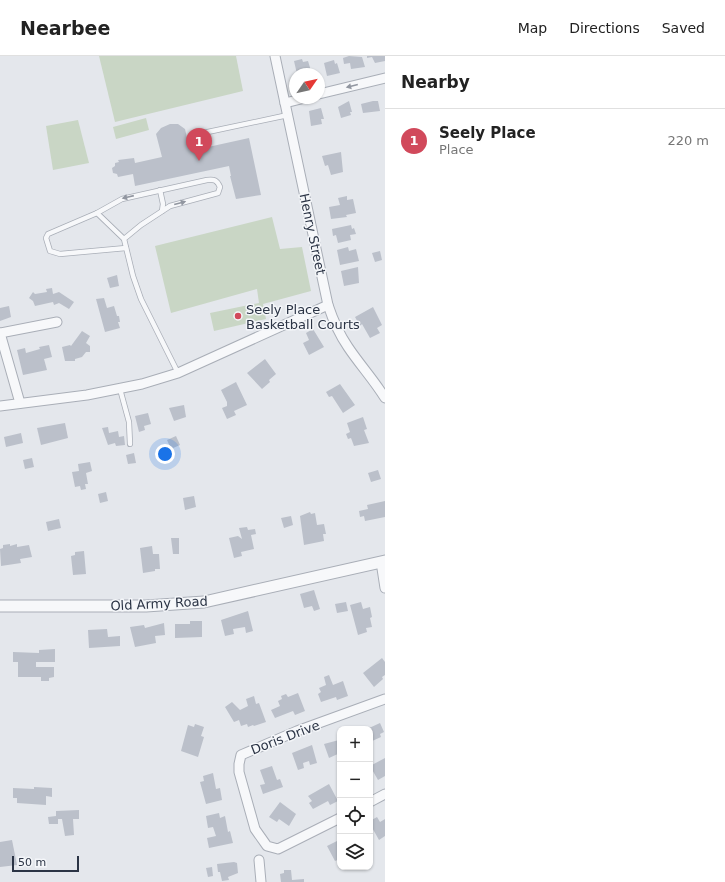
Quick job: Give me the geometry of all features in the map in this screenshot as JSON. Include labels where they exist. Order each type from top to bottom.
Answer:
[{"type":"street","name":"Henry Street","points":[[275,56],[328,305],[336,326],[348,347],[373,378],[385,398]]},
{"type":"street","points":[[325,93],[385,78]]},
{"type":"street","points":[[285,103],[289,102]]},
{"type":"street","points":[[0,406],[120,390],[178,373],[328,305]]},
{"type":"street","points":[[20,403],[0,333],[57,322]]},
{"type":"street","points":[[383,562],[385,588]]},
{"type":"street","name":"Old Army Road","points":[[0,606],[146,606],[204,602],[383,562]]},
{"type":"street","name":"Doris Drive","points":[[337,820],[278,849],[267,846],[255,829],[239,772],[238,764],[241,755],[297,731],[385,699]]},
{"type":"street","points":[[373,800],[385,794]]},
{"type":"street","points":[[260,860],[261,882]]},
{"type":"lane","points":[[203,133],[288,115]]},
{"type":"lane","points":[[124,239],[141,224],[162,211],[179,203],[213,196],[218,193],[220,187],[216,180],[212,179],[122,198],[97,213],[48,234],[46,238],[50,251],[60,254],[126,248]]},
{"type":"lane","points":[[160,190],[163,204],[162,211]]},
{"type":"lane","points":[[97,213],[124,239],[133,276],[141,299],[178,373]]},
{"type":"lane","points":[[120,390],[129,422],[130,444]]},
{"type":"green space","points":[[99,56],[236,56],[243,91],[115,122]]},
{"type":"green space","points":[[146,118],[149,130],[116,139],[113,127]]},
{"type":"green space","points":[[78,120],[89,163],[53,170],[46,126]]},
{"type":"green space","points":[[272,217],[280,249],[302,247],[311,291],[263,304],[266,319],[214,331],[210,313],[259,303],[257,289],[171,313],[155,246]]},
{"type":"building","points":[[349,56],[362,57],[365,67],[351,69],[350,63],[344,64],[343,58]]},
{"type":"building","points":[[367,56],[385,56],[385,61],[375,63],[372,57],[367,58]]},
{"type":"building","points":[[302,59],[303,62],[308,61],[310,68],[296,68],[294,61]]},
{"type":"building","points":[[334,60],[335,64],[337,63],[340,73],[327,76],[324,63]]},
{"type":"building","points":[[349,101],[352,112],[350,112],[351,115],[341,118],[338,107]]},
{"type":"building","points":[[378,101],[380,111],[363,113],[361,104]]},
{"type":"building","points":[[321,108],[324,119],[321,119],[322,124],[311,126],[309,111]]},
{"type":"building","points":[[170,124],[178,124],[185,129],[190,151],[249,138],[261,195],[236,199],[229,166],[135,186],[133,174],[118,177],[117,174],[113,173],[112,168],[115,166],[115,163],[119,162],[118,160],[134,158],[135,163],[162,157],[156,134],[161,128]]},
{"type":"building","points":[[341,152],[343,172],[331,175],[328,165],[325,166],[322,156]]},
{"type":"building","points":[[347,196],[347,200],[353,199],[356,213],[346,215],[347,217],[331,219],[329,207],[340,205],[338,198]]},
{"type":"building","points":[[351,225],[356,234],[350,235],[351,240],[338,243],[336,235],[333,236],[332,229]]},
{"type":"building","points":[[348,247],[349,251],[356,249],[359,261],[340,265],[337,250]]},
{"type":"building","points":[[380,251],[382,260],[375,262],[372,253]]},
{"type":"building","points":[[358,267],[359,283],[344,286],[341,271]]},
{"type":"building","points":[[117,275],[119,286],[110,288],[107,278]]},
{"type":"building","points":[[52,288],[53,294],[59,292],[74,302],[69,309],[59,303],[54,305],[53,302],[35,306],[33,301],[29,298],[33,292],[35,294],[47,292],[46,289]]},
{"type":"building","points":[[104,298],[107,308],[114,306],[120,322],[118,322],[120,328],[105,332],[96,299]]},
{"type":"building","points":[[9,306],[11,317],[0,321],[0,308]]},
{"type":"building","points":[[373,307],[382,325],[377,328],[380,333],[370,338],[362,324],[360,326],[355,317]]},
{"type":"building","points":[[313,329],[324,347],[309,355],[303,343],[309,340],[306,333]]},
{"type":"building","points":[[82,331],[90,336],[86,343],[90,346],[90,352],[86,352],[82,357],[75,359],[75,361],[65,361],[62,347],[71,346]]},
{"type":"building","points":[[49,345],[52,357],[44,359],[47,370],[23,375],[17,350],[25,348],[26,353],[40,349],[39,347]]},
{"type":"building","points":[[265,359],[276,374],[262,389],[247,373]]},
{"type":"building","points":[[236,382],[247,405],[234,411],[236,415],[227,419],[222,408],[227,406],[227,402],[221,390]]},
{"type":"building","points":[[340,384],[355,405],[343,413],[332,396],[329,397],[326,392]]},
{"type":"building","points":[[184,405],[186,417],[174,421],[169,408]]},
{"type":"building","points":[[148,413],[151,424],[144,426],[145,430],[139,432],[135,416]]},
{"type":"building","points":[[363,417],[367,429],[364,430],[369,443],[354,446],[351,438],[348,439],[346,434],[350,432],[347,423]]},
{"type":"building","points":[[65,423],[68,438],[41,445],[37,428]]},
{"type":"building","points":[[108,427],[109,433],[118,431],[119,437],[124,436],[125,445],[116,446],[115,443],[108,445],[102,428]]},
{"type":"building","points":[[21,433],[23,443],[6,447],[4,437]]},
{"type":"building","points":[[176,436],[180,445],[171,449],[167,440]]},
{"type":"building","points":[[134,453],[136,463],[128,464],[126,455]]},
{"type":"building","points":[[32,458],[34,467],[25,469],[23,460]]},
{"type":"building","points":[[90,462],[92,471],[86,473],[88,484],[85,484],[86,489],[81,490],[80,486],[75,487],[72,472],[79,471],[78,464]]},
{"type":"building","points":[[378,470],[381,479],[371,482],[368,473]]},
{"type":"building","points":[[106,492],[108,501],[100,503],[98,494]]},
{"type":"building","points":[[194,496],[196,507],[185,510],[183,498]]},
{"type":"building","points":[[385,501],[385,517],[365,521],[364,516],[360,517],[359,511],[368,509],[367,505]]},
{"type":"building","points":[[310,512],[311,514],[315,513],[317,525],[324,524],[326,534],[323,534],[324,541],[304,545],[300,516]]},
{"type":"building","points":[[291,516],[293,525],[284,528],[281,518]]},
{"type":"building","points":[[59,519],[61,528],[48,531],[46,522]]},
{"type":"building","points":[[247,527],[248,530],[255,529],[256,534],[251,535],[254,549],[241,552],[242,556],[234,558],[229,538],[238,536],[242,539],[239,528]]},
{"type":"building","points":[[171,538],[179,538],[179,554],[173,554]]},
{"type":"building","points":[[10,544],[10,546],[17,544],[17,547],[29,545],[32,557],[20,559],[21,563],[1,566],[0,549],[3,548],[3,545]]},
{"type":"building","points":[[152,546],[153,554],[159,554],[160,569],[143,573],[140,548]]},
{"type":"building","points":[[84,551],[86,574],[73,575],[71,556],[75,555],[75,552]]},
{"type":"building","points":[[314,590],[320,609],[314,611],[312,606],[304,608],[300,594]]},
{"type":"building","points":[[346,602],[348,611],[337,613],[335,604]]},
{"type":"building","points":[[361,602],[363,609],[370,607],[372,627],[366,628],[367,632],[358,635],[350,605]]},
{"type":"building","points":[[248,611],[253,631],[246,633],[245,627],[233,629],[234,634],[225,636],[221,620]]},
{"type":"building","points":[[190,621],[202,621],[202,637],[175,638],[175,624],[190,624]]},
{"type":"building","points":[[164,623],[165,635],[155,636],[156,643],[135,647],[130,627],[144,625],[145,628]]},
{"type":"building","points":[[107,629],[108,637],[120,636],[120,646],[89,648],[88,630]]},
{"type":"building","points":[[55,649],[55,662],[36,662],[36,667],[54,667],[54,677],[49,678],[49,681],[41,681],[41,677],[18,677],[18,662],[13,662],[13,652],[39,653],[39,650]]},
{"type":"building","points":[[382,658],[385,662],[385,675],[382,677],[383,679],[374,687],[363,673]]},
{"type":"building","points":[[329,675],[333,685],[343,681],[348,696],[337,700],[336,697],[321,702],[318,694],[321,692],[319,688],[326,685],[324,677]]},
{"type":"building","points":[[298,693],[305,711],[295,715],[293,711],[275,718],[271,710],[280,706],[278,701],[282,699],[281,696],[286,694],[288,697]]},
{"type":"building","points":[[254,696],[256,704],[259,703],[266,722],[248,727],[247,724],[241,726],[239,720],[234,722],[225,707],[232,702],[240,710],[248,706],[246,699]]},
{"type":"building","points":[[380,723],[384,732],[380,734],[381,737],[373,741],[373,726]]},
{"type":"building","points":[[195,724],[204,727],[201,736],[204,737],[198,757],[181,751],[188,725],[194,727]]},
{"type":"building","points":[[337,741],[337,754],[329,758],[324,744]]},
{"type":"building","points":[[312,745],[317,763],[310,765],[309,761],[303,763],[304,768],[298,770],[292,753]]},
{"type":"building","points":[[385,758],[385,776],[378,780],[373,771],[373,764]]},
{"type":"building","points":[[272,766],[277,780],[280,779],[283,787],[263,794],[260,785],[265,784],[260,770]]},
{"type":"building","points":[[213,773],[216,789],[220,788],[222,800],[206,804],[200,782],[204,781],[203,776]]},
{"type":"building","points":[[329,784],[337,802],[330,805],[328,801],[313,809],[309,803],[312,801],[308,796]]},
{"type":"building","points":[[34,787],[52,788],[52,797],[46,796],[46,805],[17,803],[17,798],[13,798],[13,788],[34,789]]},
{"type":"building","points":[[280,802],[296,814],[289,826],[279,819],[277,822],[269,817]]},
{"type":"building","points":[[79,810],[79,819],[73,819],[74,835],[65,836],[62,819],[58,819],[58,824],[49,824],[48,817],[56,816],[56,811]]},
{"type":"building","points":[[219,813],[220,818],[225,816],[228,832],[230,831],[233,843],[209,848],[207,838],[216,836],[213,827],[208,828],[206,816]]},
{"type":"building","points":[[377,817],[380,822],[385,819],[385,836],[379,840],[373,829],[373,819]]},
{"type":"building","points":[[12,840],[17,865],[0,867],[0,842]]},
{"type":"building","points":[[337,841],[337,860],[335,861],[327,846]]},
{"type":"building","points":[[237,863],[238,873],[228,877],[229,880],[222,881],[220,872],[218,872],[217,864]]},
{"type":"building","points":[[212,867],[213,876],[208,877],[206,868]]},
{"type":"building","points":[[284,870],[291,870],[292,880],[304,879],[304,882],[281,882],[280,874],[284,873]]},
{"type":"place","name":"Seely Place","points":[[199,161]]},
{"type":"place","name":"Seely Place Basketball Courts","points":[[238,316]]}]
